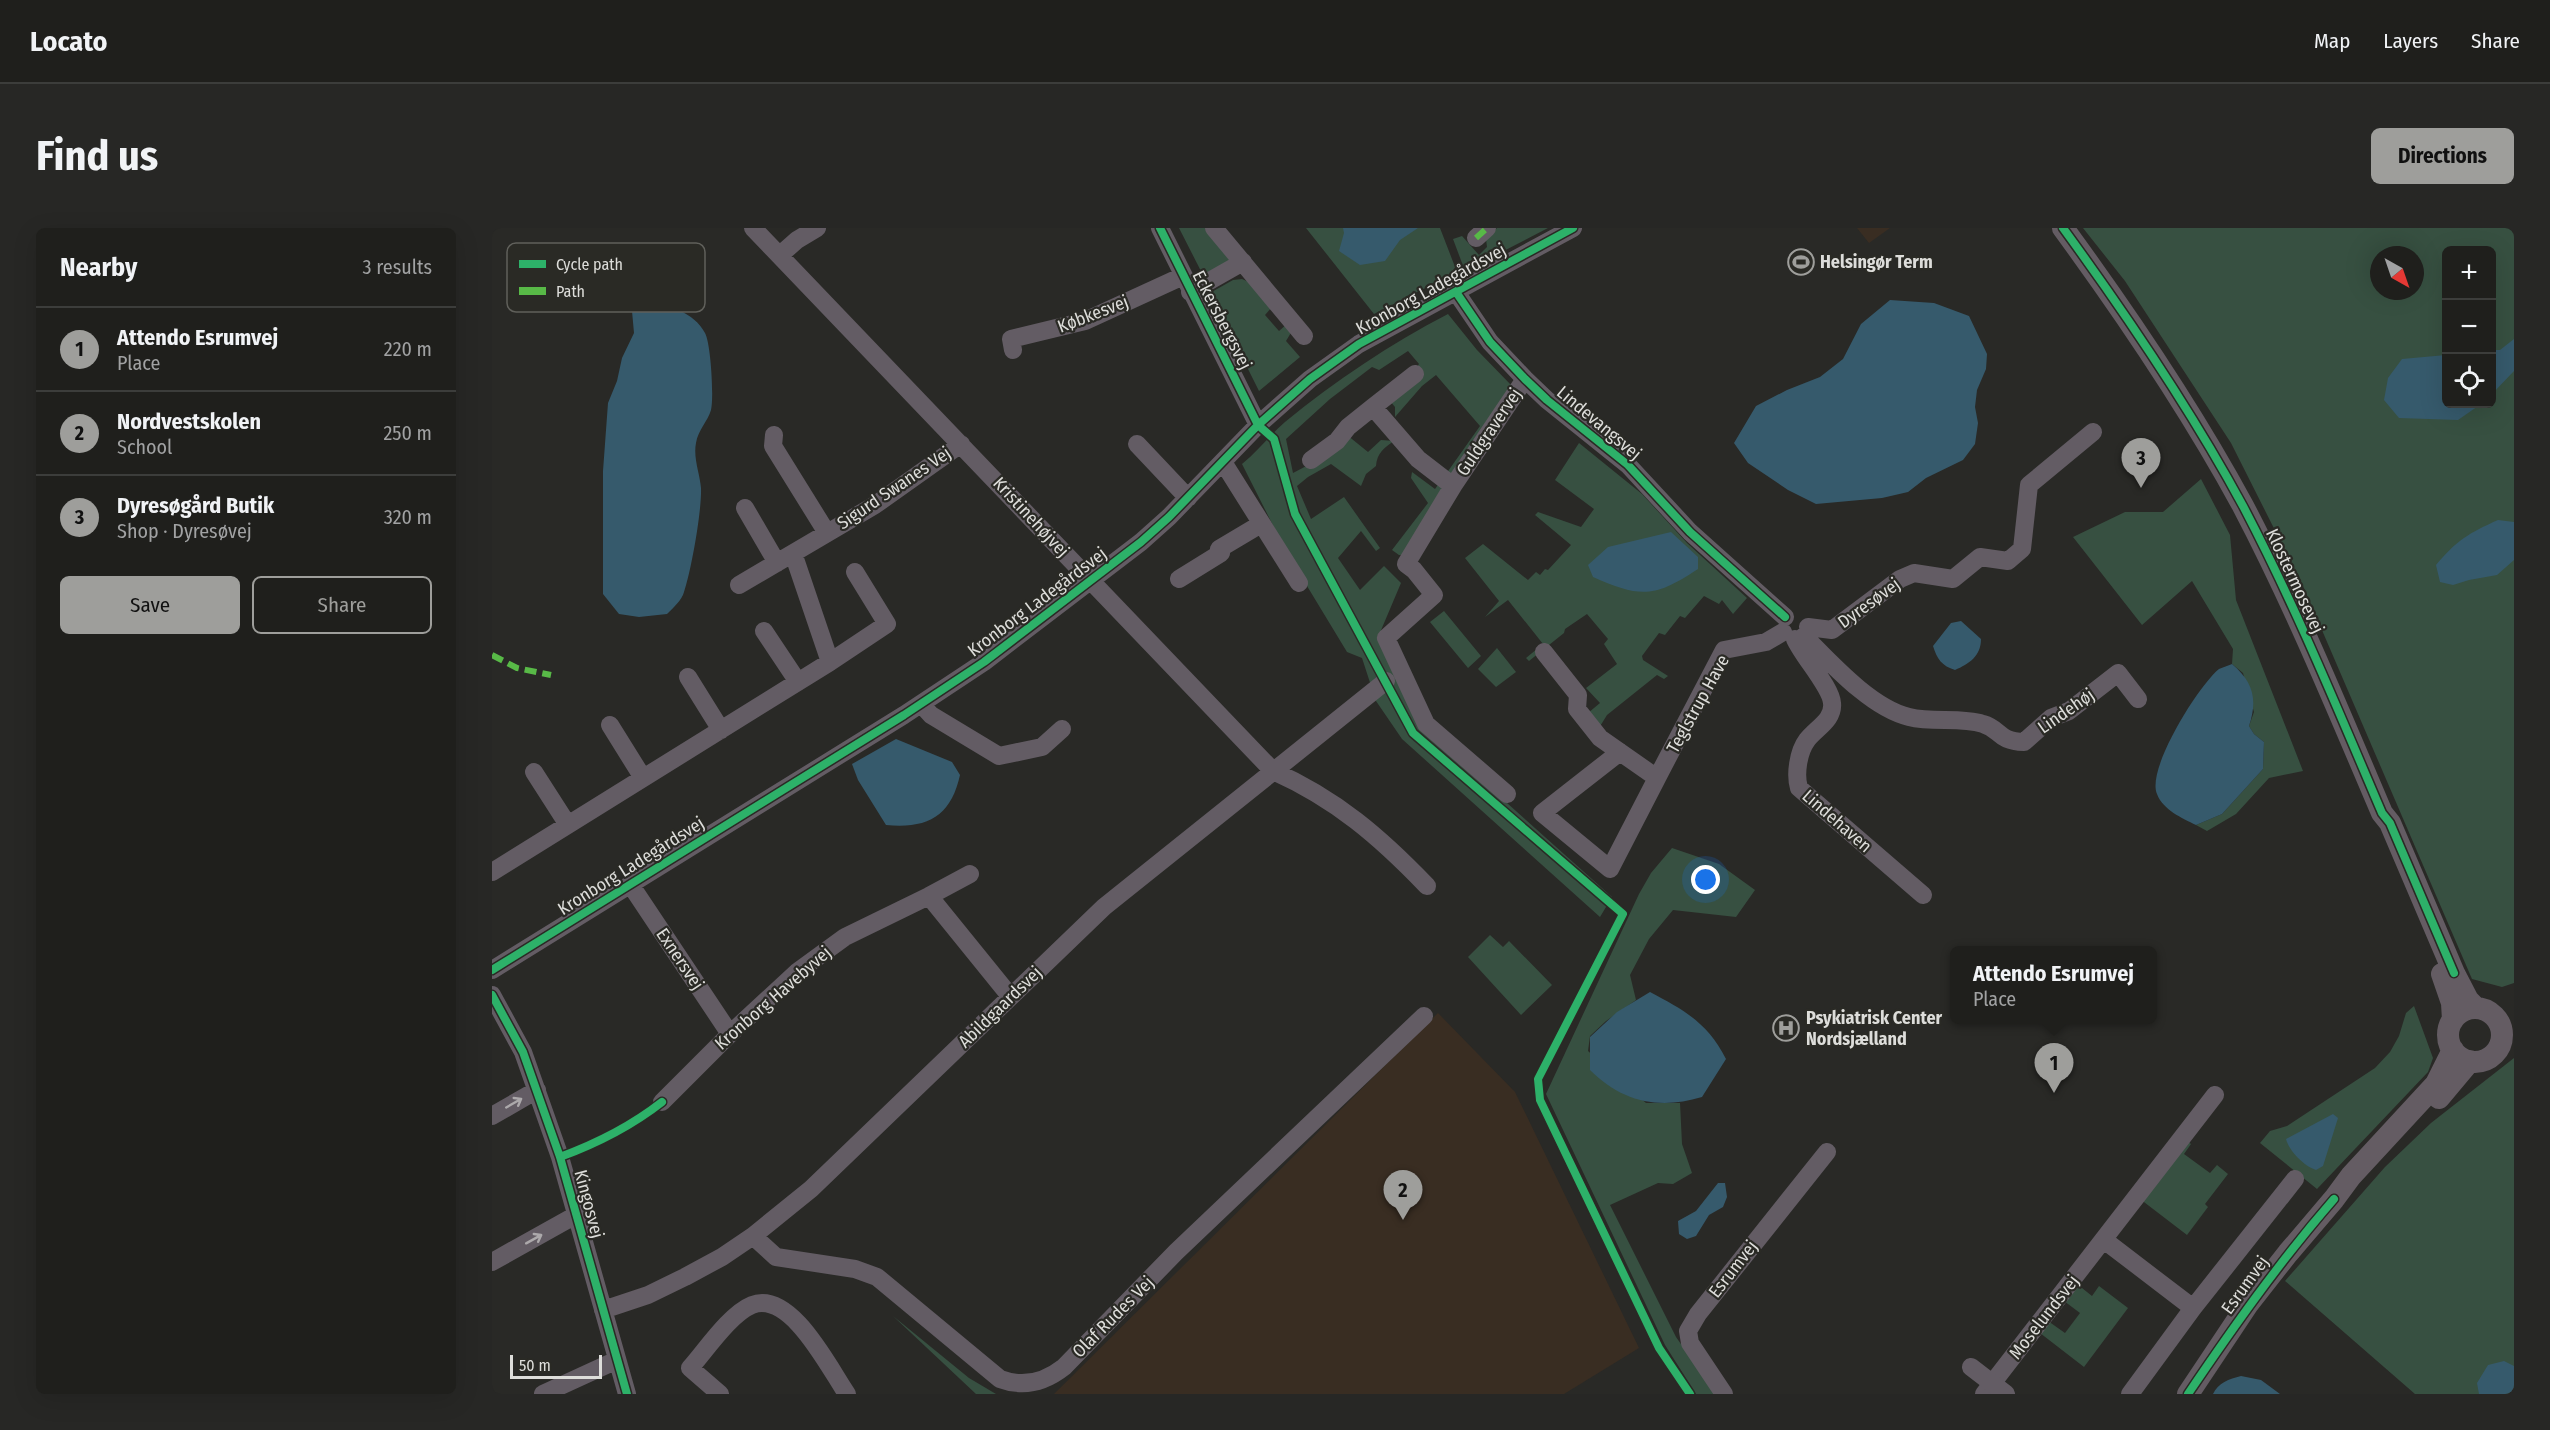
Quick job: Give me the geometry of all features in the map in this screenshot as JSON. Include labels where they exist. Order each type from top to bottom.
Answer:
[{"type":"main road","name":"Klostermosevej","points":[[2063,228],[2154,356],[2243,507],[2295,614],[2382,813],[2390,823],[2454,972],[2468,1000],[2500,1022]]},
{"type":"main road","name":"Klostermosevej","points":[[2382,813],[2383,830],[2452,1003],[2452,1020]]},
{"type":"main road","points":[[2463,1011],[2500,1022],[2498,1048],[2491,1056],[2482,1060],[2461,1055],[2448,1035],[2452,1020],[2463,1011]]},
{"type":"main road","name":"Esrumvej","points":[[2188,1394],[2248,1304],[2288,1252],[2334,1199],[2432,1106],[2461,1055]]},
{"type":"street","name":"Kristinehøjvej","points":[[753,228],[1274,771],[1310,788],[1351,816],[1388,845],[1427,886]]},
{"type":"street","points":[[780,255],[797,240],[817,228]]},
{"type":"street","name":"Eckersbergsvej","points":[[1160,228],[1258,425]]},
{"type":"street","points":[[1214,228],[1304,336]]},
{"type":"street","name":"Kronborg Ladegårdsvej","points":[[492,970],[921,704],[984,662],[1141,542],[1188,498],[1258,425],[1310,380],[1359,345],[1573,228]]},
{"type":"street","points":[[1187,284],[1243,262]]},
{"type":"street","name":"Købkesvej","points":[[1013,350],[1011,339],[1085,321],[1187,284]]},
{"type":"street","name":"Lindevangsvej","points":[[1455,292],[1490,342],[1525,379],[1547,400],[1628,465],[1690,532],[1795,630],[1881,705],[1910,718],[1985,724]]},
{"type":"street","points":[[1311,460],[1337,441],[1348,427],[1373,406],[1415,374]]},
{"type":"street","name":"Guldgravervej","points":[[1507,794],[1426,724],[1386,638],[1434,595],[1414,570],[1406,564],[1453,486],[1525,379]]},
{"type":"street","name":"Guldgravervej","points":[[1373,406],[1418,459],[1453,486]]},
{"type":"street","name":"Dyresøvej","points":[[1795,630],[1832,630],[1900,579],[1914,573],[1953,579],[1980,557],[2008,561],[2022,549],[2029,485],[2093,432]]},
{"type":"street","name":"Sigurd Swanes Vej","points":[[774,435],[773,446],[826,533]]},
{"type":"street","name":"Sigurd Swanes Vej","points":[[739,585],[875,505],[961,444]]},
{"type":"street","points":[[1137,444],[1188,498]]},
{"type":"street","points":[[1223,462],[1299,584]]},
{"type":"street","points":[[745,508],[777,563]]},
{"type":"street","points":[[1179,579],[1221,553],[1219,549],[1261,524]]},
{"type":"street","points":[[793,553],[830,662]]},
{"type":"street","points":[[492,872],[830,662],[887,624],[855,572]]},
{"type":"street","name":"Teglstrup Have","points":[[1620,752],[1542,813],[1610,869],[1724,650],[1766,642],[1795,630]]},
{"type":"street","name":"Lindehaven","points":[[1795,630],[1802,653],[1829,693],[1832,702],[1829,717],[1805,741],[1795,776],[1799,788],[1923,895]]},
{"type":"street","points":[[764,631],[798,682]]},
{"type":"street","points":[[1544,652],[1578,696],[1577,709],[1600,738],[1657,778]]},
{"type":"street","name":"Lindehøj","points":[[1985,724],[2004,739],[2024,742],[2051,718],[2069,711],[2118,673],[2138,699]]},
{"type":"street","points":[[688,677],[721,730]]},
{"type":"street","name":"Abildgaardsvej","points":[[603,1310],[648,1295],[685,1277],[722,1257],[753,1236],[819,1182],[1104,906],[1386,681]]},
{"type":"street","points":[[921,704],[931,716],[999,756],[1042,747],[1062,729]]},
{"type":"street","points":[[610,725],[643,778]]},
{"type":"street","points":[[534,772],[568,825]]},
{"type":"street","name":"Kronborg Havebyvej","points":[[662,1102],[730,1034],[797,972],[845,937],[970,874]]},
{"type":"street","name":"Exnersvej","points":[[630,885],[730,1034]]},
{"type":"street","points":[[929,896],[1010,996]]},
{"type":"street","name":"Kingosvej","points":[[492,995],[523,1052],[560,1157],[627,1394]]},
{"type":"street","name":"Olaf Rudes Vej","points":[[753,1236],[776,1257],[855,1269],[876,1276],[1000,1379],[1012,1384],[1039,1381],[1051,1377],[1064,1367],[1173,1256],[1424,1016]]},
{"type":"street","points":[[492,1116],[537,1090]]},
{"type":"street","name":"Moselundsvej","points":[[1984,1394],[2215,1095]]},
{"type":"street","name":"Esrumvej","points":[[1724,1394],[1690,1343],[1688,1331],[1698,1314],[1827,1152]]},
{"type":"street","points":[[2130,1394],[2193,1308],[2295,1179]]},
{"type":"street","points":[[492,1262],[576,1215]]},
{"type":"street","points":[[2104,1239],[2193,1308]]},
{"type":"street","points":[[720,1394],[690,1368],[733,1319],[751,1306],[764,1303],[779,1306],[798,1322],[847,1394]]},
{"type":"street","points":[[543,1394],[617,1360]]},
{"type":"street","points":[[1971,1367],[2006,1394]]},
{"type":"shaded area","points":[[1857,228],[1890,228],[1869,243]]},
{"type":"shaded area","points":[[1438,1013],[1515,1092],[1639,1348],[1564,1394],[1054,1394]]},
{"type":"green space","points":[[1179,228],[1208,228],[1232,256],[1229,263],[1205,279]]},
{"type":"green space","points":[[1306,228],[1440,228],[1457,272],[1374,314]]},
{"type":"green space","points":[[1497,228],[1548,228],[1465,271],[1453,239],[1462,236],[1479,255],[1487,247],[1486,239]]},
{"type":"green space","points":[[2083,228],[2514,228],[2514,983],[2502,987],[2472,979],[2303,586],[2231,443],[2125,281]]},
{"type":"green space","points":[[1242,279],[1251,283],[1272,307],[1265,315],[1279,331],[1287,324],[1292,331],[1286,341],[1300,357],[1259,391],[1210,293],[1233,280]]},
{"type":"green space","points":[[1448,314],[1477,350],[1512,386],[1451,475],[1446,474],[1480,426],[1436,375],[1422,386],[1395,417],[1395,407],[1390,401],[1419,364],[1408,351],[1379,370],[1372,367],[1330,399],[1286,439],[1293,473],[1314,462],[1347,435],[1368,452],[1381,440],[1394,441],[1382,451],[1376,466],[1366,474],[1361,486],[1331,464],[1297,486],[1311,519],[1344,497],[1380,548],[1376,551],[1361,531],[1338,558],[1360,590],[1384,566],[1401,583],[1379,635],[1420,725],[1612,897],[1600,917],[1402,739],[1376,701],[1362,658],[1347,652],[1287,553],[1242,464],[1285,422],[1323,392],[1384,351]]},
{"type":"green space","points":[[1579,443],[1642,494],[1687,543],[1747,598],[1733,614],[1722,600],[1719,604],[1704,596],[1685,618],[1680,616],[1665,635],[1659,633],[1642,656],[1643,660],[1668,676],[1664,679],[1657,675],[1607,715],[1599,728],[1588,713],[1600,703],[1586,688],[1617,664],[1604,644],[1608,639],[1587,614],[1565,629],[1564,633],[1529,661],[1526,658],[1543,644],[1508,600],[1485,617],[1499,601],[1465,558],[1483,544],[1528,580],[1536,572],[1540,575],[1545,569],[1548,570],[1571,545],[1535,515],[1538,512],[1581,527],[1594,509],[1555,480]]},
{"type":"green space","points":[[1412,472],[1435,489],[1440,482],[1444,486],[1406,555],[1399,555],[1392,550],[1428,503],[1411,478]]},
{"type":"green space","points":[[2201,479],[2230,535],[2236,600],[2303,771],[2269,778],[2236,814],[2207,831],[2196,825],[2222,814],[2263,769],[2264,742],[2254,734],[2249,726],[2254,712],[2243,673],[2232,664],[2233,649],[2192,581],[2142,625],[2073,537],[2125,512],[2163,512]]},
{"type":"green space","points":[[1444,611],[1481,656],[1468,668],[1430,622]]},
{"type":"green space","points":[[1497,648],[1516,672],[1496,687],[1478,669]]},
{"type":"green space","points":[[1672,848],[1719,864],[1755,890],[1736,917],[1673,910],[1649,939],[1630,975],[1636,1000],[1606,1021],[1590,1036],[1588,1051],[1646,1103],[1680,1103],[1682,1144],[1692,1173],[1673,1184],[1658,1183],[1610,1205],[1676,1337],[1716,1394],[1696,1394],[1665,1345],[1546,1094],[1639,894],[1651,873]]},
{"type":"green space","points":[[1490,935],[1503,947],[1509,941],[1552,985],[1521,1015],[1468,957]]},
{"type":"green space","points":[[2414,1006],[2433,1058],[2428,1072],[2317,1189],[2260,1143],[2270,1131],[2287,1126],[2375,1068],[2390,1052],[2399,1036],[2406,1013]]},
{"type":"green space","points":[[2514,1058],[2514,1394],[2415,1394],[2285,1281],[2385,1167],[2431,1123]]},
{"type":"green space","points":[[2185,1139],[2191,1144],[2184,1154],[2210,1173],[2217,1165],[2228,1174],[2205,1204],[2208,1207],[2187,1235],[2140,1199]]},
{"type":"green space","points":[[2077,1284],[2092,1296],[2099,1286],[2128,1308],[2084,1367],[2040,1333],[2048,1321],[2065,1333],[2080,1313],[2064,1301]]},
{"type":"green space","points":[[893,1316],[969,1378],[996,1394],[976,1394]]},
{"type":"water","points":[[1343,228],[1418,228],[1400,240],[1385,261],[1360,265],[1339,251],[1344,233]]},
{"type":"water","points":[[1890,300],[1934,303],[1969,316],[1987,354],[1986,369],[1977,390],[1975,407],[1978,423],[1975,444],[1963,460],[1926,478],[1908,492],[1882,498],[1816,504],[1788,490],[1748,463],[1734,443],[1756,406],[1820,377],[1843,359],[1861,324]]},
{"type":"water","points":[[632,312],[682,312],[694,320],[707,339],[712,394],[711,410],[696,443],[695,454],[701,488],[700,511],[696,541],[684,592],[667,614],[639,617],[619,614],[603,594],[603,471],[608,403],[617,381],[622,358],[634,333]]},
{"type":"water","points":[[2514,339],[2514,371],[2496,390],[2496,350],[2500,350]]},
{"type":"water","points":[[2442,355],[2442,408],[2475,408],[2458,420],[2399,418],[2384,400],[2388,378],[2402,359]]},
{"type":"water","points":[[2498,520],[2514,522],[2514,560],[2497,575],[2453,585],[2440,582],[2436,565],[2450,549],[2464,538]]},
{"type":"water","points":[[1671,532],[1698,557],[1698,569],[1683,579],[1658,590],[1647,592],[1623,589],[1593,577],[1588,565],[1608,547]]},
{"type":"water","points":[[1961,621],[1981,639],[1979,650],[1973,659],[1955,670],[1941,661],[1933,646],[1951,623]]},
{"type":"water","points":[[2232,664],[2245,677],[2252,692],[2253,707],[2249,726],[2254,734],[2264,742],[2263,769],[2222,814],[2196,825],[2174,813],[2160,800],[2156,782],[2159,766],[2176,728],[2199,692],[2219,669]]},
{"type":"water","points":[[896,739],[952,762],[960,775],[951,801],[944,810],[925,822],[901,826],[886,825],[858,780],[852,764]]},
{"type":"water","points":[[1650,992],[1694,1019],[1711,1036],[1726,1059],[1702,1097],[1671,1103],[1642,1100],[1615,1090],[1590,1070],[1590,1037],[1617,1012]]},
{"type":"water","points":[[2333,1114],[2338,1118],[2323,1166],[2316,1170],[2298,1158],[2286,1139]]},
{"type":"water","points":[[1718,1183],[1725,1183],[1727,1197],[1723,1207],[1709,1215],[1696,1236],[1687,1239],[1679,1234],[1678,1221],[1696,1211]]},
{"type":"water","points":[[2504,1361],[2514,1366],[2514,1394],[2479,1394],[2477,1383],[2488,1365]]},
{"type":"water","points":[[2241,1376],[2261,1380],[2280,1394],[2213,1394],[2224,1382]]},
{"type":"marked path","points":[[1476,238],[1487,228]]},
{"type":"marked path","points":[[492,655],[517,668],[551,675]]},
{"type":"cycle path","points":[[1160,228],[1258,425],[1274,439],[1295,514],[1413,733],[1623,914],[1538,1079],[1540,1100],[1659,1348],[1690,1394]]},
{"type":"cycle path","points":[[492,970],[904,715],[984,662],[1141,542],[1169,517],[1258,425],[1310,379],[1359,344],[1573,228]]},
{"type":"cycle path","points":[[2063,228],[2158,364],[2202,434],[2243,506],[2298,619],[2382,813],[2390,823],[2454,973]]},
{"type":"cycle path","points":[[1456,292],[1490,342],[1525,379],[1547,400],[1628,465],[1690,532],[1785,617]]},
{"type":"cycle path","points":[[492,995],[523,1052],[560,1157],[627,1394]]},
{"type":"cycle path","points":[[560,1157],[613,1134],[662,1102]]},
{"type":"cycle path","points":[[2188,1394],[2258,1294],[2334,1199]]},
{"type":"place","name":"Helsingør Term","points":[[1801,262]]},
{"type":"place","name":"Dyresøgård Butik","points":[[2141,488]]},
{"type":"place","name":"Psykiatrisk Center Nordsjælland","points":[[1786,1028]]},
{"type":"place","name":"Attendo Esrumvej","points":[[2054,1093]]},
{"type":"place","name":"Nordvestskolen","points":[[1403,1220]]}]
